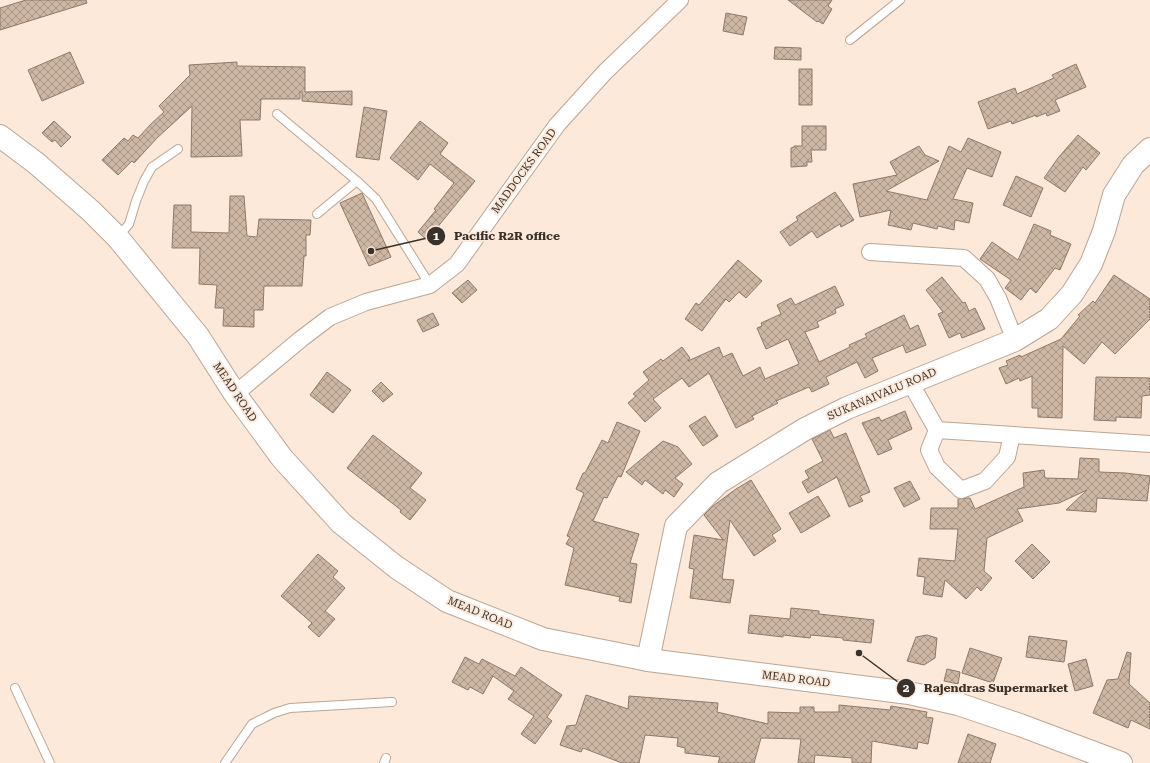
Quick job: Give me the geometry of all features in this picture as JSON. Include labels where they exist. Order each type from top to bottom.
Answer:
[{"type":"main road","name":"MEAD ROAD","points":[[0,136],[36,163],[91,211],[118,238],[198,336],[235,394],[282,458],[341,523],[396,567],[447,601],[543,639],[648,660],[909,693],[965,706],[1121,763]]},
{"type":"main road","name":"SUKANAIVALU ROAD","points":[[648,660],[676,526],[718,483],[805,429],[847,408],[1015,340],[1049,319],[1072,294],[1091,264],[1104,230],[1114,195],[1133,165],[1150,149]]},
{"type":"street","name":"MADDOCKS ROAD","points":[[235,394],[330,317],[366,302],[430,285],[457,264],[557,125],[606,72],[680,0]]},
{"type":"street","points":[[870,252],[964,258],[987,279],[998,298],[1015,340]]},
{"type":"street","points":[[910,382],[937,430]]},
{"type":"street","points":[[937,430],[1150,444]]},
{"type":"street","points":[[937,430],[928,450],[937,467],[961,490],[985,481],[1007,457],[1012,435]]},
{"type":"lane","points":[[850,40],[900,0]]},
{"type":"lane","points":[[278,114],[376,198],[430,285]]},
{"type":"lane","points":[[118,238],[129,224],[144,181],[152,167],[178,149]]},
{"type":"lane","points":[[317,214],[357,181]]},
{"type":"lane","points":[[15,688],[50,763]]},
{"type":"lane","points":[[225,763],[252,724],[274,713],[290,708],[392,702]]},
{"type":"building","points":[[26,0],[86,0],[87,3],[0,30],[0,8]]},
{"type":"building","points":[[788,0],[832,0],[828,6],[832,9],[823,24],[818,21],[817,22]]},
{"type":"building","points":[[726,13],[747,17],[743,35],[723,31]]},
{"type":"building","points":[[775,47],[801,48],[801,60],[774,59]]},
{"type":"building","points":[[70,52],[84,83],[42,101],[28,70]]},
{"type":"building","points":[[237,62],[237,66],[305,67],[305,92],[352,91],[352,105],[302,101],[302,92],[300,92],[300,99],[261,99],[260,120],[240,120],[242,156],[191,157],[192,106],[157,138],[134,163],[132,161],[118,175],[102,160],[124,138],[128,141],[133,135],[138,138],[164,112],[159,106],[190,75],[189,65]]},
{"type":"building","points":[[1076,64],[1086,87],[1055,100],[1060,111],[1047,116],[1046,113],[1036,117],[1036,115],[1012,124],[1011,121],[988,129],[978,102],[1015,88],[1017,94],[1054,78],[1052,75]]},
{"type":"building","points":[[799,69],[812,69],[812,105],[799,105]]},
{"type":"building","points":[[364,107],[387,111],[379,160],[356,157]]},
{"type":"building","points":[[54,121],[71,137],[61,147],[55,140],[52,142],[42,133]]},
{"type":"building","points":[[420,121],[448,143],[440,154],[475,181],[427,240],[418,232],[436,210],[434,209],[454,183],[430,164],[418,180],[390,158]]},
{"type":"building","points":[[802,126],[826,126],[826,150],[811,150],[812,162],[807,162],[807,166],[791,167],[791,148],[794,146],[802,146]]},
{"type":"building","points":[[1078,135],[1100,153],[1086,170],[1083,167],[1065,192],[1044,178],[1058,158]]},
{"type":"building","points":[[968,138],[1001,152],[992,177],[967,168],[953,199],[973,203],[969,223],[955,220],[954,230],[938,226],[937,229],[913,223],[911,230],[888,225],[891,210],[860,217],[853,184],[897,175],[890,162],[919,146],[925,155],[939,161],[886,191],[927,200],[949,146],[961,152]]},
{"type":"building","points":[[1016,176],[1043,188],[1031,217],[1003,205]]},
{"type":"building","points":[[835,192],[854,220],[841,227],[840,224],[817,238],[812,231],[790,246],[780,232],[798,220],[796,217]]},
{"type":"building","points":[[362,193],[391,257],[369,266],[340,203]]},
{"type":"building","points":[[230,196],[244,196],[247,236],[257,237],[259,219],[311,220],[310,235],[306,235],[306,256],[304,256],[302,286],[264,286],[263,310],[254,310],[254,327],[223,326],[224,308],[215,308],[217,285],[199,284],[200,248],[172,248],[174,205],[191,205],[191,232],[229,233]]},
{"type":"building","points":[[1034,224],[1051,231],[1050,235],[1071,244],[1060,270],[1055,268],[1036,293],[1030,288],[1021,300],[1005,288],[1011,280],[980,259],[992,242],[1018,260]]},
{"type":"building","points":[[738,260],[762,281],[746,298],[739,292],[729,302],[726,299],[702,331],[685,319],[696,303],[699,305]]},
{"type":"building","points":[[1114,275],[1150,299],[1150,319],[1115,354],[1102,342],[1084,364],[1063,346],[1062,418],[1038,417],[1038,408],[1032,408],[1032,376],[1020,381],[1019,378],[1006,384],[999,368],[1008,365],[1006,361],[1020,355],[1021,357],[1061,339],[1080,316],[1078,315],[1093,301],[1095,303]]},
{"type":"building","points":[[942,277],[963,303],[965,302],[969,311],[975,308],[985,329],[962,338],[960,333],[949,338],[938,314],[943,312],[926,290]]},
{"type":"building","points":[[468,280],[477,290],[462,303],[452,293]]},
{"type":"building","points":[[835,286],[844,305],[835,309],[836,313],[817,322],[819,327],[805,332],[819,362],[850,347],[849,345],[867,337],[865,334],[904,315],[910,329],[918,325],[926,345],[906,353],[903,345],[872,358],[878,371],[865,378],[857,362],[826,377],[829,384],[812,392],[809,387],[776,401],[778,403],[752,416],[754,419],[736,428],[709,373],[689,387],[682,378],[653,399],[661,408],[645,422],[628,403],[636,396],[633,394],[649,380],[643,372],[661,359],[663,361],[682,347],[690,358],[688,361],[719,347],[723,357],[732,353],[743,376],[760,367],[765,379],[799,364],[788,339],[766,349],[757,328],[762,326],[761,323],[781,314],[777,305],[791,298],[795,305]]},
{"type":"building","points":[[433,313],[439,325],[423,332],[417,320]]},
{"type":"building","points":[[327,372],[351,390],[333,413],[310,395]]},
{"type":"building","points":[[1096,377],[1150,378],[1150,395],[1142,396],[1141,418],[1116,417],[1116,421],[1094,420]]},
{"type":"building","points":[[381,382],[393,394],[383,402],[372,391]]},
{"type":"building","points":[[905,411],[912,429],[888,440],[892,449],[878,455],[862,423],[879,417],[881,421]]},
{"type":"building","points":[[705,416],[718,436],[703,446],[689,426]]},
{"type":"building","points":[[617,422],[640,431],[621,477],[618,476],[607,498],[604,497],[593,521],[639,534],[630,563],[637,564],[631,603],[619,601],[620,597],[565,585],[574,548],[566,544],[570,537],[567,536],[584,493],[576,489],[583,473],[585,473],[602,440],[608,443]]},
{"type":"building","points":[[830,430],[834,438],[846,433],[870,492],[860,496],[863,501],[849,507],[837,477],[808,493],[802,482],[809,478],[805,471],[823,461],[812,439]]},
{"type":"building","points":[[373,435],[422,473],[410,488],[426,500],[410,520],[400,512],[401,510],[347,468]]},
{"type":"building","points":[[663,441],[678,447],[692,464],[675,478],[683,484],[674,497],[665,490],[663,494],[645,480],[642,485],[626,472]]},
{"type":"building","points":[[1080,458],[1099,459],[1099,472],[1150,476],[1147,501],[1097,498],[1096,512],[1066,510],[1087,490],[1059,503],[1017,509],[1023,521],[987,538],[984,571],[992,578],[981,591],[977,587],[966,599],[945,580],[942,597],[923,594],[925,577],[917,576],[919,558],[955,561],[958,529],[930,529],[931,508],[958,508],[958,499],[970,498],[975,509],[1024,487],[1023,473],[1044,470],[1045,478],[1078,479]]},
{"type":"building","points":[[751,480],[781,529],[772,535],[776,541],[754,556],[730,520],[722,579],[734,580],[730,603],[690,598],[694,569],[689,568],[694,535],[723,540],[704,515],[713,506]]},
{"type":"building","points":[[910,481],[920,499],[904,507],[894,488]]},
{"type":"building","points":[[818,496],[830,516],[801,533],[789,513]]},
{"type":"building","points":[[1032,544],[1050,562],[1033,579],[1015,561]]},
{"type":"building","points":[[318,554],[338,571],[333,577],[345,588],[325,611],[335,619],[319,637],[308,627],[312,623],[281,596]]},
{"type":"building","points":[[791,608],[819,611],[819,614],[874,620],[871,643],[843,640],[843,638],[811,635],[810,638],[748,633],[750,615],[790,619]]},
{"type":"building","points":[[927,635],[937,638],[935,658],[924,665],[907,661],[916,637]]},
{"type":"building","points":[[1029,636],[1067,641],[1064,662],[1026,657]]},
{"type":"building","points":[[970,648],[1002,658],[993,683],[962,673]]},
{"type":"building","points":[[1127,652],[1131,653],[1129,684],[1150,703],[1150,729],[1131,720],[1128,728],[1093,713],[1107,680],[1118,679]]},
{"type":"building","points":[[465,657],[479,664],[482,659],[515,676],[521,667],[562,695],[547,717],[552,721],[535,744],[521,734],[534,716],[508,699],[514,691],[493,676],[483,694],[470,687],[468,690],[452,682]]},
{"type":"building","points":[[1086,659],[1093,686],[1075,691],[1068,664]]},
{"type":"building","points":[[947,669],[960,672],[958,684],[944,681]]},
{"type":"building","points":[[586,695],[628,709],[629,696],[718,703],[717,712],[768,724],[768,712],[800,713],[800,707],[814,707],[814,712],[839,712],[839,705],[890,710],[891,706],[927,712],[926,717],[933,718],[928,744],[918,742],[917,749],[872,741],[871,763],[852,763],[852,758],[815,755],[814,763],[798,763],[801,739],[761,738],[754,763],[718,763],[720,757],[685,753],[685,748],[677,746],[678,738],[645,735],[639,763],[622,763],[583,748],[581,752],[560,745],[567,726],[576,725]]},
{"type":"building","points":[[968,734],[996,744],[990,763],[958,763]]},
{"type":"place","name":"Pacific R2R office","points":[[371,251]]},
{"type":"place","name":"Rajendras Supermarket","points":[[859,653]]}]
